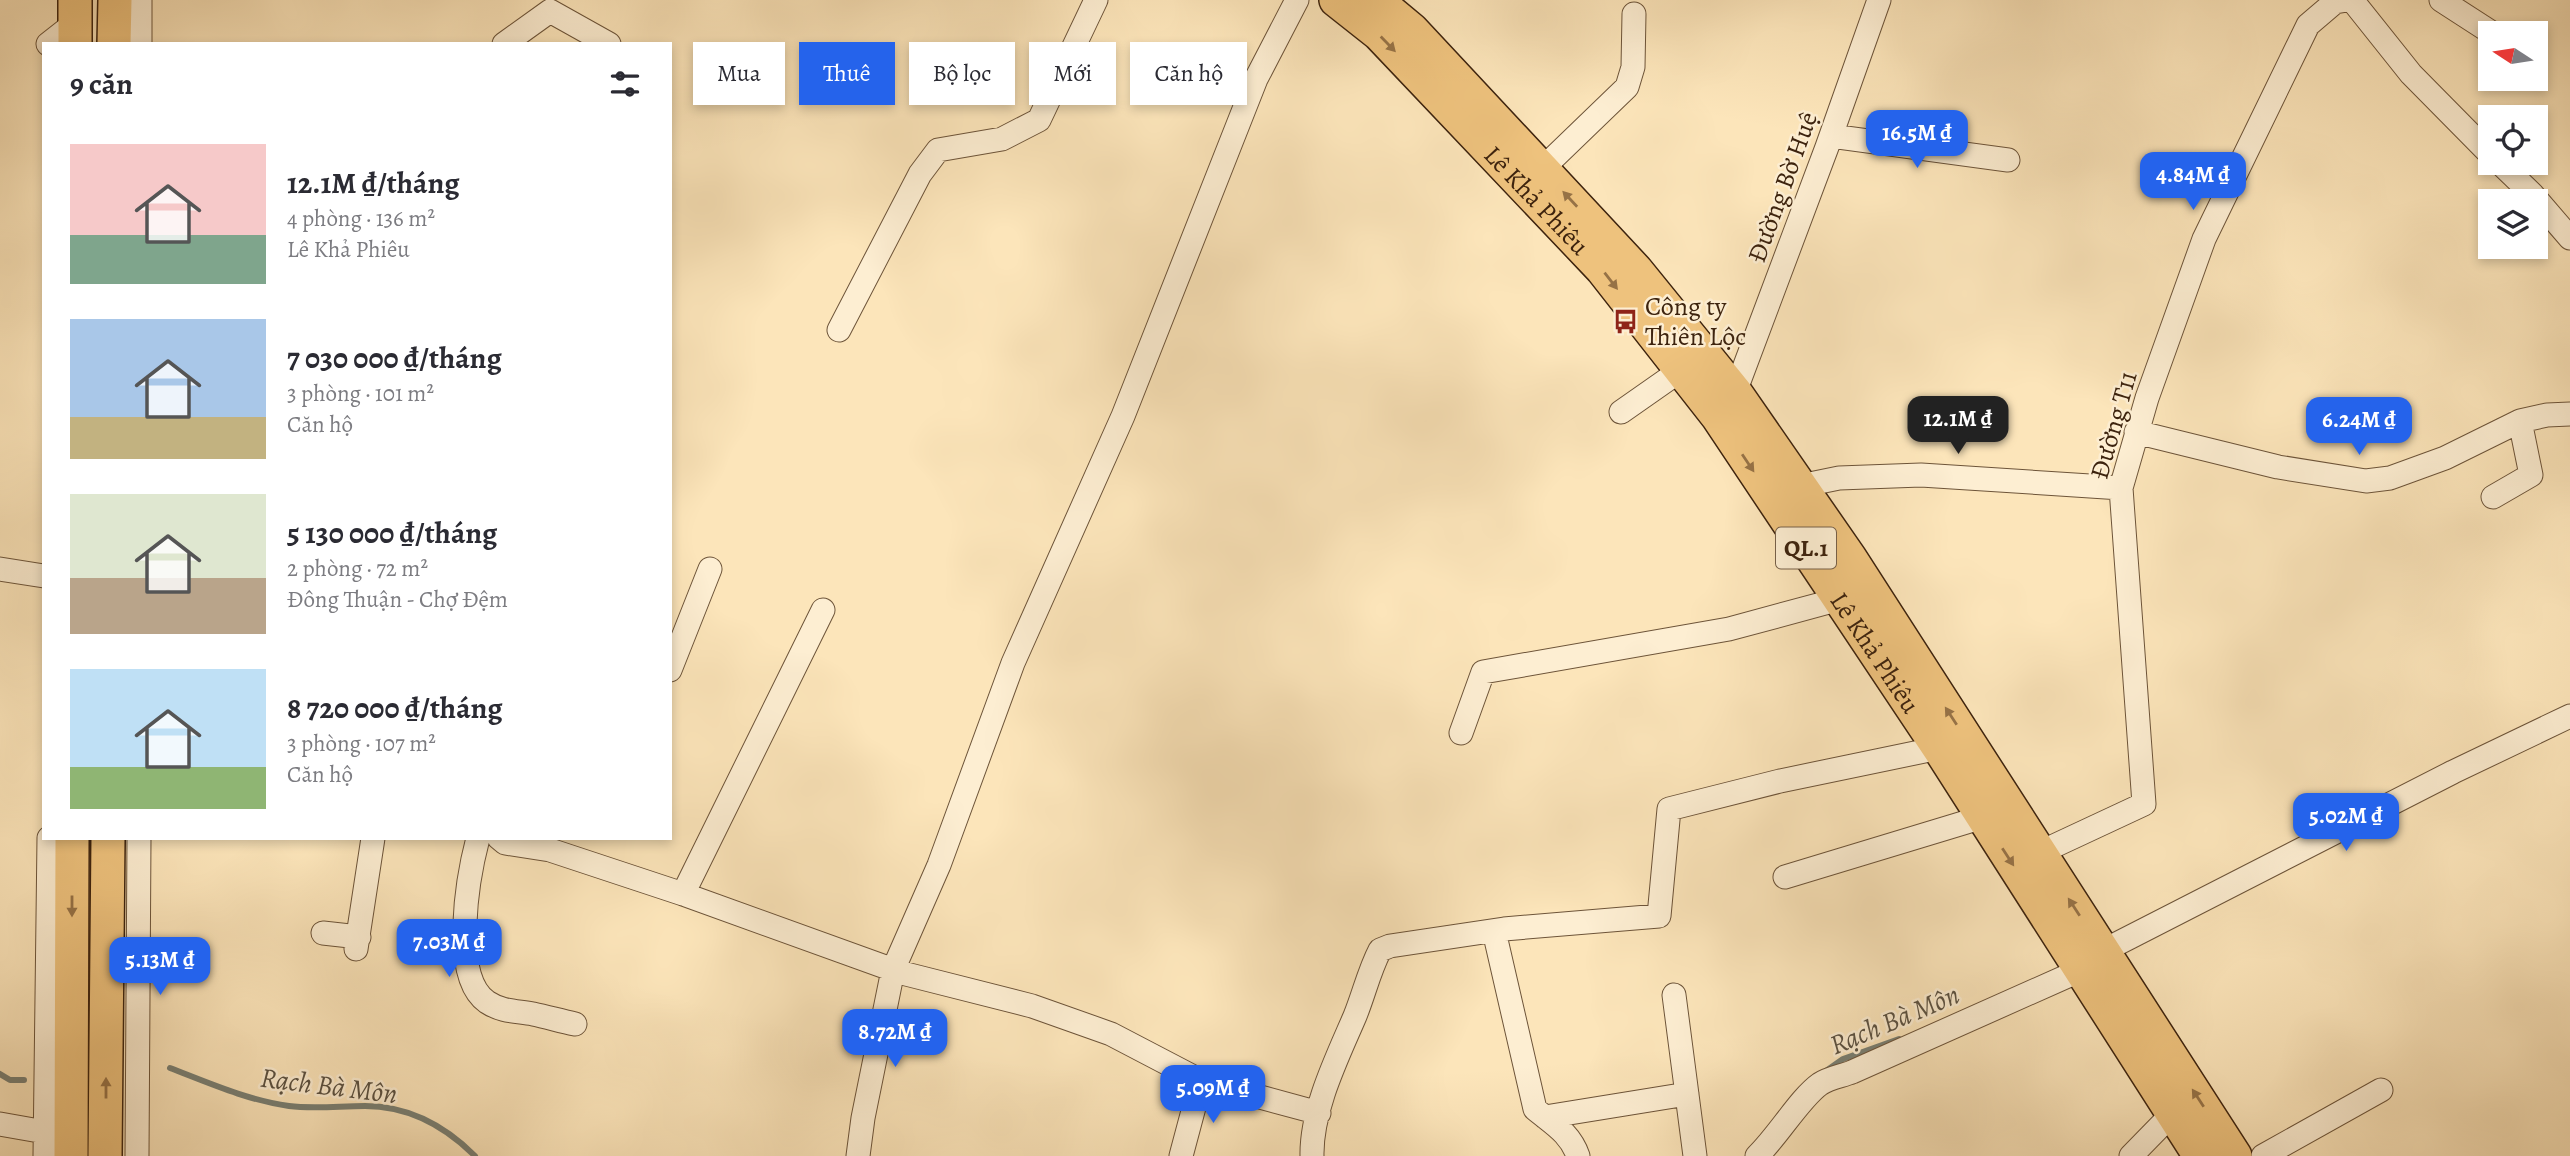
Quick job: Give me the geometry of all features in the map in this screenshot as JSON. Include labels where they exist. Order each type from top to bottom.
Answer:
[{"type":"highway","points":[[114,42],[115,0]]},
{"type":"highway","name":"Lê Khả Phiêu","points":[[1336,0],[1379,34],[1602,269],[1718,417],[1983,817],[2092,960],[2235,1156]]},
{"type":"highway","name":"Lê Khả Phiêu","points":[[1376,0],[1412,30],[1636,270],[1735,392],[1850,558],[2039,853],[2173,1113],[2200,1156]]},
{"type":"highway","points":[[71,1156],[72,840]]},
{"type":"highway","points":[[106,1156],[108,840]]},
{"type":"street","points":[[140,0],[140,42]]},
{"type":"street","points":[[839,330],[920,174],[938,150],[1002,139],[1039,120],[1096,0]]},
{"type":"street","points":[[858,1156],[863,1118],[893,970],[939,865],[1013,663],[1123,416],[1256,79],[1297,0]]},
{"type":"street","name":"Đường Bờ Huệ","points":[[1735,392],[1879,0]]},
{"type":"street","points":[[2342,0],[2478,142]]},
{"type":"street","name":"Đường T11","points":[[2039,853],[2144,804],[2120,488],[2136,432],[2204,239],[2308,25],[2342,0]]},
{"type":"street","points":[[2441,0],[2478,24]]},
{"type":"street","points":[[507,42],[553,5],[607,42]]},
{"type":"street","points":[[1542,169],[1627,87],[1633,67],[1634,14]]},
{"type":"street","points":[[50,42],[75,22]]},
{"type":"street","points":[[1831,136],[2008,160]]},
{"type":"street","points":[[2512,175],[2570,237]]},
{"type":"street","points":[[1620,412],[1681,370]]},
{"type":"street","points":[[2136,432],[2278,467],[2366,481],[2390,478],[2445,458],[2520,421],[2547,415],[2570,414]]},
{"type":"street","points":[[2493,497],[2531,475],[2520,421]]},
{"type":"street","points":[[1800,486],[1839,478],[1921,475],[2120,488]]},
{"type":"street","points":[[0,569],[42,576]]},
{"type":"street","points":[[672,665],[710,569]]},
{"type":"street","points":[[1461,733],[1483,671],[1728,629],[1840,599]]},
{"type":"street","points":[[683,894],[823,610]]},
{"type":"street","points":[[1757,1156],[1773,1141],[1822,1082],[1852,1072],[2092,960],[2454,772],[2570,716]]},
{"type":"street","points":[[1312,1156],[1319,1113],[1338,1050],[1355,1016],[1380,950],[1390,946],[1494,931],[1659,916],[1669,808],[1780,781],[1939,748]]},
{"type":"street","points":[[1785,877],[1983,817]]},
{"type":"street","points":[[45,1156],[48,840]]},
{"type":"street","points":[[137,1156],[139,840]]},
{"type":"street","points":[[323,933],[357,943],[373,840]]},
{"type":"street","points":[[478,840],[470,870],[465,923],[468,969],[477,992],[489,1003],[512,1012],[575,1024]]},
{"type":"street","points":[[501,840],[505,843],[550,850],[683,894],[893,970],[1032,1006],[1111,1034],[1201,1081],[1319,1113]]},
{"type":"street","points":[[1494,931],[1535,1109],[1558,1125],[1573,1143],[1578,1156]]},
{"type":"street","points":[[1674,995],[1695,1156]]},
{"type":"street","points":[[1181,1156],[1201,1081]]},
{"type":"street","points":[[2263,1156],[2381,1090]]},
{"type":"street","points":[[1545,1117],[1687,1094]]},
{"type":"street","points":[[2131,1156],[2173,1113]]},
{"type":"street","points":[[0,1124],[46,1132]]},
{"type":"waterway","name":"Rạch Bà Môn","points":[[1826,1071],[1843,1059],[1899,1039]]},
{"type":"waterway","name":"Rạch Bà Môn","points":[[170,1068],[228,1090],[273,1103],[298,1107],[381,1107],[411,1114],[438,1127],[475,1156]]},
{"type":"waterway","name":"Rạch Bà Môn","points":[[0,1074],[10,1080],[24,1080]]},
{"type":"place","name":"Công ty Thiên Lộc","points":[[1625,321]]}]
